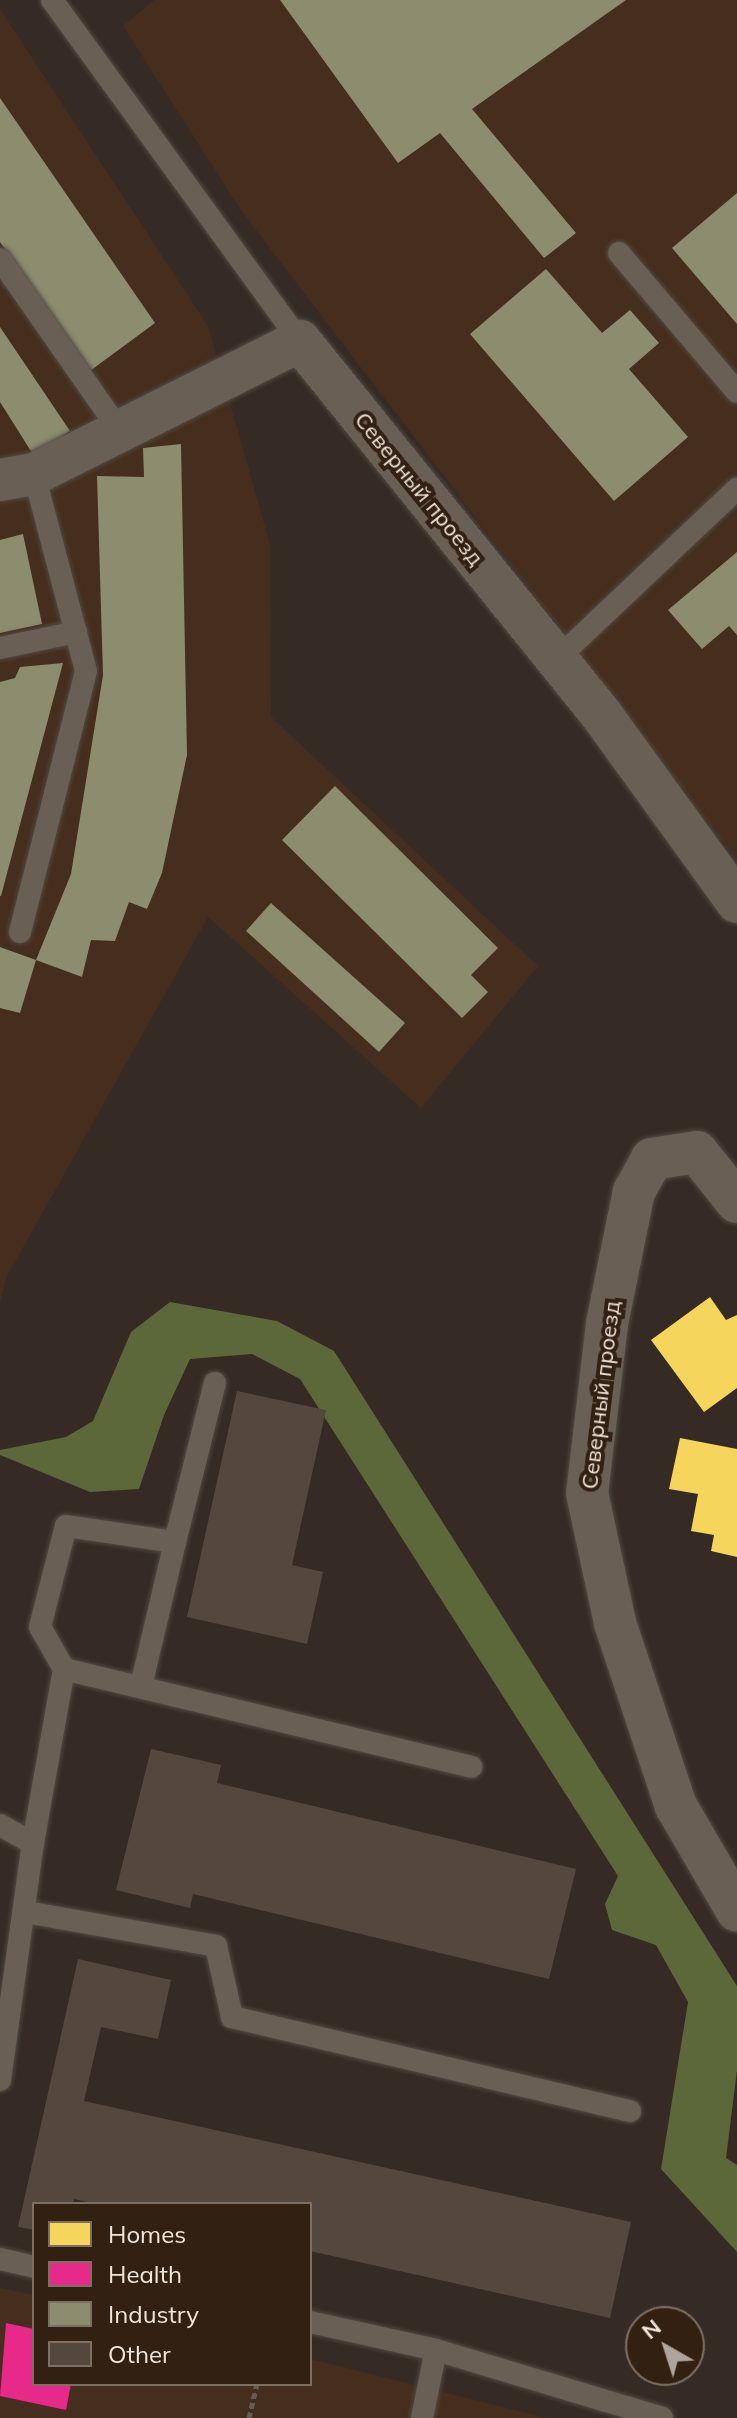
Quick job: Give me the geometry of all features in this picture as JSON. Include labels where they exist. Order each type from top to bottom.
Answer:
[{"type":"street","points":[[17,477],[120,431],[300,341]]},
{"type":"street","name":"Северный проезд","points":[[300,341],[557,659],[737,902]]},
{"type":"street","name":"Северный проезд","points":[[737,1202],[697,1152],[652,1159],[634,1191],[607,1324],[587,1493],[615,1623],[676,1806],[737,1911]]},
{"type":"lane","points":[[52,0],[300,341]]},
{"type":"lane","points":[[619,253],[737,392]]},
{"type":"lane","points":[[0,259],[120,431]]},
{"type":"lane","points":[[17,477],[76,632],[86,671],[20,932]]},
{"type":"lane","points":[[557,659],[737,489]]},
{"type":"lane","points":[[0,648],[76,632]]},
{"type":"lane","points":[[141,1686],[215,1383]]},
{"type":"lane","points":[[0,2080],[26,1912],[33,1843],[64,1669],[40,1627],[66,1526],[175,1542]]},
{"type":"lane","points":[[64,1669],[471,1767]]},
{"type":"lane","points":[[0,1825],[33,1843]]},
{"type":"lane","points":[[26,1912],[216,1946],[232,2017],[630,2111]]},
{"type":"lane","points":[[0,2259],[32,2267]]},
{"type":"lane","points":[[312,2322],[436,2350],[662,2418]]},
{"type":"lane","points":[[422,2418],[436,2350]]},
{"type":"path","points":[[249,2418],[257,2386]]},
{"type":"shaded area","points":[[154,0],[737,0],[737,860],[240,209],[123,26]]},
{"type":"shaded area","points":[[0,9],[208,326],[270,544],[271,717],[538,966],[421,1108],[208,917],[6,1278],[0,1304]]},
{"type":"shaded area","points":[[0,2288],[32,2295],[32,2386],[312,2386],[312,2359],[547,2418],[0,2418]]},
{"type":"green space","points":[[170,1302],[277,1321],[334,1351],[737,1986],[737,2070],[726,2158],[737,2165],[737,2252],[661,2169],[688,2002],[656,1945],[612,1930],[605,1904],[618,1876],[300,1379],[252,1354],[190,1359],[164,1415],[139,1489],[90,1492],[0,1455],[0,1450],[66,1437],[93,1421],[131,1332]]},
{"type":"building: Homes","points":[[710,1297],[726,1320],[737,1315],[737,1388],[704,1412],[651,1340]]},
{"type":"building: Homes","points":[[680,1438],[737,1449],[737,1557],[711,1551],[714,1535],[691,1531],[698,1494],[669,1489]]},
{"type":"building: Health","points":[[6,2323],[32,2329],[32,2386],[71,2386],[66,2410],[0,2396]]},
{"type":"building: Industry","points":[[280,0],[626,0],[472,109],[576,233],[544,258],[440,133],[398,163]]},
{"type":"building: Industry","points":[[0,98],[155,323],[90,371],[0,242]]},
{"type":"building: Industry","points":[[737,193],[737,324],[672,248]]},
{"type":"building: Industry","points":[[546,269],[602,333],[630,310],[659,343],[629,369],[688,437],[614,501],[470,334]]},
{"type":"building: Industry","points":[[0,327],[70,431],[34,456],[0,402]]},
{"type":"building: Industry","points":[[181,444],[187,755],[162,873],[147,909],[129,902],[115,941],[91,940],[82,977],[36,960],[71,874],[103,675],[97,476],[144,477],[143,448]]},
{"type":"building: Industry","points":[[23,534],[42,624],[0,633],[0,540]]},
{"type":"building: Industry","points":[[737,552],[737,635],[729,626],[702,649],[668,610]]},
{"type":"building: Industry","points":[[63,663],[0,896],[0,682],[15,678],[20,667]]},
{"type":"building: Industry","points":[[335,786],[498,948],[471,975],[488,992],[462,1018],[282,840]]},
{"type":"building: Industry","points":[[271,903],[405,1023],[379,1052],[246,931]]},
{"type":"building: Industry","points":[[0,947],[36,960],[20,1013],[0,1008]]},
{"type":"building: Other","points":[[237,1391],[326,1410],[292,1565],[323,1572],[307,1644],[187,1617]]},
{"type":"building: Other","points":[[151,1749],[221,1765],[217,1783],[576,1869],[549,1979],[193,1894],[190,1908],[116,1890]]},
{"type":"building: Other","points":[[78,1959],[171,1980],[158,2039],[101,2027],[84,2101],[631,2222],[610,2318],[312,2251],[312,2202],[87,2202],[74,2199],[73,2202],[32,2202],[32,2230],[18,2227]]}]
